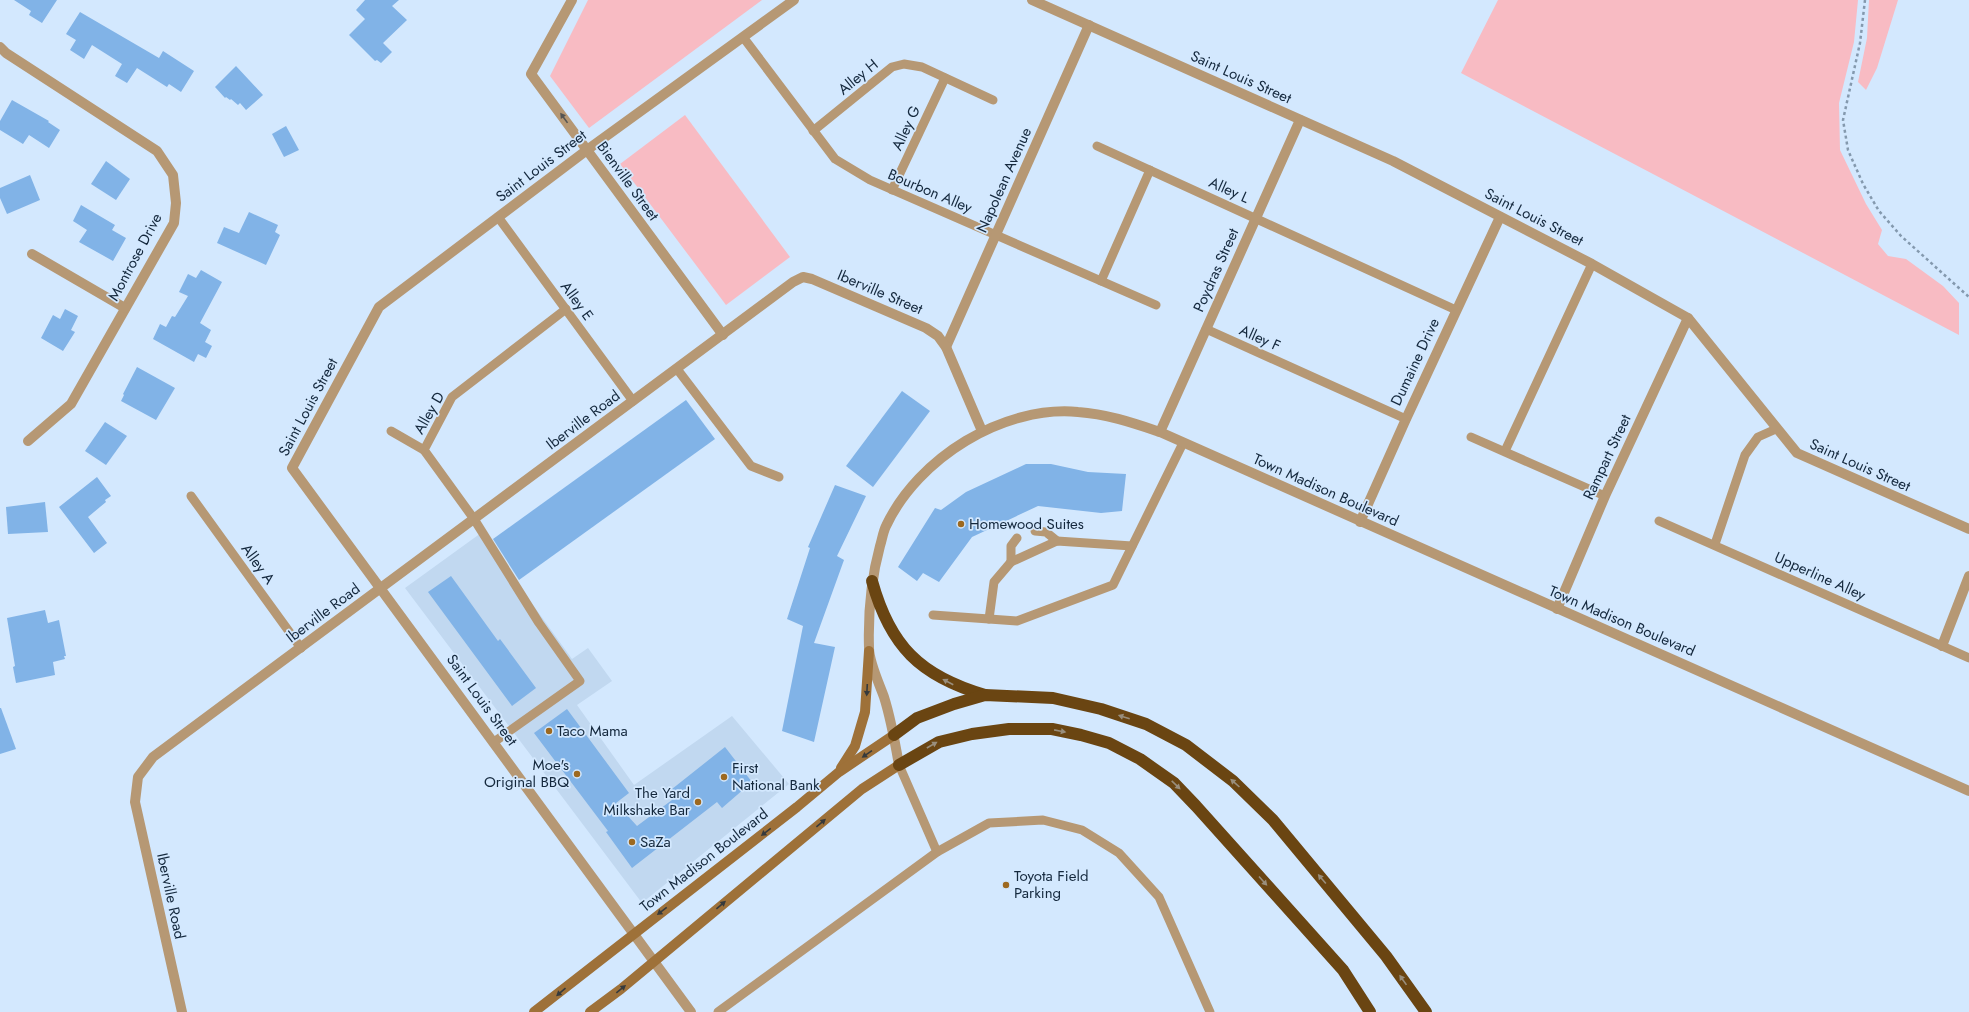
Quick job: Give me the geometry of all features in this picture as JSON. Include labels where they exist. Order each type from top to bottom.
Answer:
[{"type":"highway","points":[[872,581],[878,601],[888,623],[911,656],[936,676],[957,687],[985,695],[1053,698],[1101,709],[1146,724],[1186,745],[1232,780],[1273,820],[1386,956],[1426,1012]]},
{"type":"highway","points":[[894,735],[917,718],[954,704],[985,695]]},
{"type":"highway","points":[[899,765],[939,742],[972,734],[1009,729],[1052,729],[1081,735],[1109,743],[1140,759],[1174,783],[1196,806],[1343,970],[1370,1012]]},
{"type":"main road","points":[[839,772],[854,746],[865,712],[869,651]]},
{"type":"main road","name":"Town Madison Boulevard","points":[[534,1012],[542,1008],[634,933],[797,807],[839,772],[894,735]]},
{"type":"main road","points":[[590,1012],[621,989],[862,788],[899,765]]},
{"type":"street","name":"Bienville Street","points":[[572,0],[531,74],[723,334]]},
{"type":"street","name":"Saint Louis Street","points":[[691,1012],[292,468],[379,307],[587,150],[794,0]]},
{"type":"street","name":"Saint Louis Street","points":[[1032,0],[1393,161],[1592,264],[1688,318],[1776,429],[1797,453],[1969,529]]},
{"type":"street","name":"Napolean Avenue","points":[[946,347],[1089,25]]},
{"type":"street","name":"Montrose Drive","points":[[0,47],[158,151],[173,175],[176,203],[174,223],[71,404],[28,441]]},
{"type":"street","name":"Poydras Street","points":[[1160,432],[1300,120]]},
{"type":"street","name":"Dumaine Drive","points":[[1360,522],[1500,217]]},
{"type":"street","points":[[32,254],[125,308]]},
{"type":"street","name":"Iberville Street","points":[[723,334],[793,282],[803,277],[812,279],[926,328],[938,336],[946,347],[982,431]]},
{"type":"street","name":"Rampart Street","points":[[1557,609],[1605,496],[1688,318]]},
{"type":"street","name":"Iberville Road","points":[[182,1012],[135,802],[138,777],[153,757],[302,648],[723,334]]},
{"type":"street","name":"Town Madison Boulevard","points":[[899,765],[894,735],[869,651],[872,581],[886,526],[905,496],[933,464],[982,431],[1018,418],[1040,413],[1077,412],[1118,418],[1160,432],[1969,791]]},
{"type":"street","points":[[1942,646],[1969,576]]},
{"type":"lane","name":"Bourbon Alley","points":[[744,37],[835,159],[850,170],[892,190],[1156,305]]},
{"type":"lane","name":"Alley H","points":[[813,131],[892,67],[904,64],[922,67],[993,100]]},
{"type":"lane","name":"Alley G","points":[[892,190],[945,78]]},
{"type":"lane","name":"Alley L","points":[[1097,146],[1456,310]]},
{"type":"lane","points":[[1101,281],[1150,170]]},
{"type":"lane","name":"Alley E","points":[[498,217],[633,401]]},
{"type":"lane","points":[[1505,451],[1592,264]]},
{"type":"lane","name":"Alley D","points":[[494,742],[580,681],[539,623],[474,519],[424,450],[452,397],[566,309]]},
{"type":"lane","name":"Alley F","points":[[1206,328],[1406,419]]},
{"type":"lane","points":[[677,369],[751,466],[779,477]]},
{"type":"lane","points":[[1715,544],[1746,455],[1758,437],[1776,429]]},
{"type":"lane","points":[[391,431],[424,450]]},
{"type":"lane","points":[[1471,437],[1605,496]]},
{"type":"lane","points":[[933,614],[1017,621],[1112,586],[1183,443]]},
{"type":"lane","name":"Alley A","points":[[191,496],[302,648]]},
{"type":"lane","name":"Upperline Alley","points":[[1659,521],[1715,544],[1969,658]]},
{"type":"lane","points":[[1035,531],[1046,532],[1057,541]]},
{"type":"lane","points":[[1011,562],[1011,546],[1017,538]]},
{"type":"lane","points":[[989,619],[994,582],[1011,562],[1057,541],[1132,546]]},
{"type":"lane","points":[[899,765],[937,852]]},
{"type":"lane","points":[[718,1012],[937,852],[989,823],[1043,820],[1082,830],[1119,853],[1159,897],[1210,1012]]},
{"type":"path","points":[[1865,0],[1860,43],[1843,120],[1848,150],[1862,184],[1879,211],[1901,236],[1969,297]]},
{"type":"shaded area","points":[[588,0],[762,0],[589,128],[550,76]]},
{"type":"shaded area","points":[[1498,0],[1858,0],[1854,42],[1839,103],[1840,150],[1866,204],[1882,230],[1878,244],[1888,256],[1906,259],[1943,286],[1959,303],[1959,335],[1461,73]]},
{"type":"shaded area","points":[[1869,0],[1898,0],[1877,68],[1866,90],[1858,82],[1867,38]]},
{"type":"shaded area","points":[[685,115],[790,257],[726,305],[620,164]]},
{"type":"shaded area","points":[[481,533],[572,659],[588,648],[612,681],[577,705],[634,785],[732,716],[789,784],[642,903],[405,588]]},
{"type":"building","points":[[14,0],[57,0],[42,23],[29,15],[31,11]]},
{"type":"building","points":[[365,0],[399,0],[392,6],[407,20],[383,43],[392,52],[381,63],[377,60],[375,61],[349,35],[365,19],[356,10]]},
{"type":"building","points":[[80,12],[159,58],[163,51],[194,71],[181,92],[169,84],[167,87],[137,68],[127,83],[115,76],[122,64],[92,45],[84,59],[70,50],[76,40],[66,34]]},
{"type":"building","points":[[236,66],[263,95],[246,110],[240,103],[238,105],[231,99],[225,98],[215,87]]},
{"type":"building","points":[[12,100],[49,121],[48,122],[60,130],[49,148],[29,135],[23,144],[0,130],[0,121]]},
{"type":"building","points":[[286,126],[299,150],[284,157],[272,134]]},
{"type":"building","points":[[106,161],[130,179],[116,200],[91,184]]},
{"type":"building","points":[[30,175],[40,200],[7,214],[0,198],[0,188]]},
{"type":"building","points":[[81,205],[115,225],[112,230],[126,238],[113,261],[79,242],[87,230],[73,221]]},
{"type":"building","points":[[249,212],[278,225],[275,232],[280,235],[266,265],[217,243],[224,227],[239,233]]},
{"type":"building","points":[[201,270],[222,282],[200,323],[211,330],[205,342],[212,346],[206,358],[198,354],[194,362],[153,339],[160,324],[166,327],[172,316],[175,317],[188,296],[179,292],[188,274],[196,278]]},
{"type":"building","points":[[65,309],[78,316],[71,330],[75,332],[63,351],[41,338],[53,315],[60,319]]},
{"type":"building","points":[[137,367],[175,388],[156,420],[121,401]]},
{"type":"building","points":[[902,391],[930,411],[873,487],[846,466]]},
{"type":"building","points":[[686,400],[715,439],[519,580],[493,539]]},
{"type":"building","points":[[105,422],[127,436],[106,465],[85,451]]},
{"type":"building","name":"Homewood Suites","points":[[1026,464],[1051,464],[1088,472],[1126,474],[1122,511],[1101,513],[1038,506],[972,537],[939,582],[923,573],[917,581],[898,567],[935,508],[941,510],[966,492]]},
{"type":"building","points":[[97,477],[111,496],[88,517],[107,543],[94,553],[59,507]]},
{"type":"building","points":[[835,485],[866,496],[837,556],[844,560],[814,643],[835,647],[814,742],[782,731],[803,626],[787,619],[810,548],[808,547]]},
{"type":"building","points":[[45,502],[48,532],[8,534],[6,507]]},
{"type":"building","points":[[451,576],[498,641],[500,639],[536,688],[512,706],[428,592]]},
{"type":"building","points":[[45,610],[48,623],[59,620],[66,656],[64,656],[65,659],[53,662],[55,675],[16,683],[13,667],[15,666],[7,618]]},
{"type":"building","points":[[0,708],[16,749],[0,754]]},
{"type":"building","points":[[567,709],[629,793],[616,803],[637,826],[672,800],[667,793],[725,747],[752,782],[722,808],[717,802],[632,868],[606,832],[608,831],[534,733]]},
{"type":"place","name":"Homewood Suites","points":[[961,524]]},
{"type":"place","name":"Taco Mama","points":[[549,731]]},
{"type":"place","name":"Moe's Original BBQ","points":[[577,774]]},
{"type":"place","name":"First National Bank","points":[[724,777]]},
{"type":"place","name":"The Yard Milkshake Bar","points":[[698,802]]},
{"type":"place","name":"SaZa","points":[[632,842]]},
{"type":"place","name":"Toyota Field Parking","points":[[1006,885]]}]
